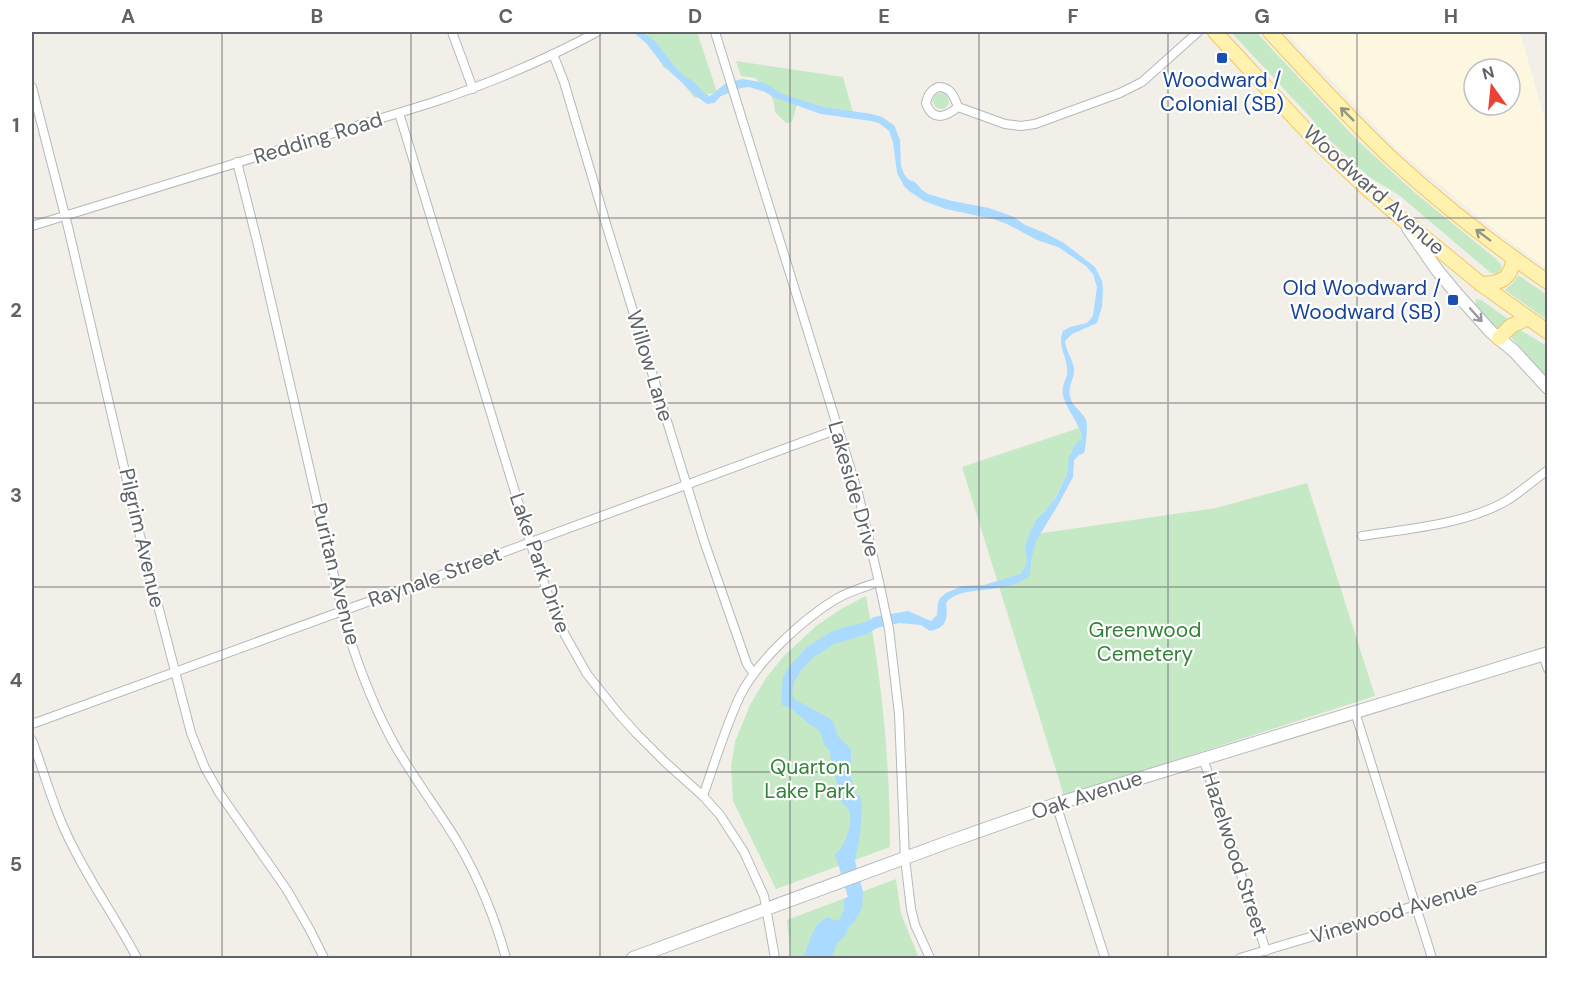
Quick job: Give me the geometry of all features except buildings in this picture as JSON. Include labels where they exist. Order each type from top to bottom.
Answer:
[{"type":"main road","name":"Woodward Avenue","points":[[1215,32],[1315,140],[1402,219],[1481,284],[1548,332]]},
{"type":"main road","name":"Woodward Avenue","points":[[1270,32],[1388,155],[1446,206],[1547,281]]},
{"type":"main road","points":[[1481,284],[1494,283],[1507,278],[1514,258]]},
{"type":"main road","points":[[1499,338],[1510,326],[1528,318]]},
{"type":"street","points":[[452,32],[473,89]]},
{"type":"street","name":"Redding Road","points":[[32,226],[473,89],[597,32]]},
{"type":"street","name":"Lakeside Drive","points":[[715,32],[858,494],[879,582],[889,629],[899,714],[905,858],[911,909],[915,925],[930,958]]},
{"type":"street","points":[[958,107],[1005,124],[1021,126],[1035,124],[1120,93],[1142,82],[1198,32]]},
{"type":"street","name":"Willow Lane","points":[[553,54],[564,82],[606,227],[727,609],[747,664],[754,674]]},
{"type":"street","name":"Pilgrim Avenue","points":[[32,87],[65,215],[174,672],[191,733],[205,768],[220,794],[287,890],[324,958]]},
{"type":"street","name":"Lake Park Drive","points":[[399,113],[531,542],[556,615],[587,674],[636,733],[720,815],[744,852],[761,889],[775,958]]},
{"type":"street","name":"Puritan Avenue","points":[[237,162],[352,646],[382,720],[416,780],[458,843],[490,909],[506,958]]},
{"type":"street","points":[[1402,219],[1437,270],[1491,332],[1514,351],[1548,388]]},
{"type":"street","name":"Raynale Street","points":[[32,724],[838,429]]},
{"type":"street","points":[[1362,536],[1477,514],[1506,501],[1548,470]]},
{"type":"street","points":[[703,796],[741,694],[772,652],[816,612],[844,595],[879,582]]},
{"type":"street","points":[[1545,654],[1548,669]]},
{"type":"street","name":"Oak Avenue","points":[[633,958],[1056,804],[1545,654]]},
{"type":"street","points":[[1355,712],[1432,958]]},
{"type":"street","points":[[32,740],[72,847],[137,958]]},
{"type":"street","name":"Hazelwood Street","points":[[1203,758],[1266,951]]},
{"type":"street","points":[[1056,804],[1105,958]]},
{"type":"street","name":"Vinewood Avenue","points":[[1240,958],[1548,866]]},
{"type":"shaded area","points":[[1286,32],[1520,32],[1547,127],[1547,269],[1487,224],[1396,148]]},
{"type":"green space","points":[[640,32],[697,32],[717,92],[695,98],[673,72],[664,68],[646,35]]},
{"type":"green space","points":[[1231,32],[1256,32],[1358,141],[1414,192],[1496,259],[1502,269],[1497,274],[1491,273],[1399,195],[1369,177],[1320,131],[1312,119]]},
{"type":"green space","points":[[736,61],[843,77],[853,112],[797,104],[792,122],[786,123],[775,112],[769,89],[755,78],[741,76]]},
{"type":"green space","points":[[941,93],[947,95],[949,101],[947,107],[941,109],[935,107],[933,101],[935,95]]},
{"type":"green space","points":[[1518,275],[1547,295],[1547,320],[1505,290]]},
{"type":"green space","points":[[1476,299],[1481,300],[1508,319],[1501,327],[1495,328],[1475,306]]},
{"type":"green space","points":[[1517,328],[1547,346],[1547,378],[1511,337],[1512,332]]},
{"type":"green space","name":"Greenwood Cemetery","points":[[1079,428],[1082,438],[1071,452],[1067,474],[1053,502],[1036,521],[1029,535],[1216,508],[1307,483],[1375,696],[1064,796],[962,467]]},
{"type":"green space","name":"Quarton Lake Park","points":[[866,596],[884,721],[890,847],[776,889],[733,801],[731,767],[735,742],[750,705],[766,678],[784,656],[816,626]]},
{"type":"green space","points":[[896,879],[901,914],[919,958],[791,958],[787,920]]},
{"type":"water","points":[[633,32],[648,36],[681,73],[710,96],[726,83],[742,79],[761,82],[780,93],[823,107],[882,117],[895,126],[900,140],[901,166],[904,174],[922,190],[928,194],[989,208],[1014,217],[1025,225],[1064,243],[1095,267],[1102,281],[1102,307],[1097,323],[1072,334],[1065,341],[1074,368],[1070,396],[1087,422],[1085,450],[1074,460],[1073,477],[1036,541],[1030,575],[1009,586],[962,593],[953,597],[946,603],[945,622],[936,630],[930,631],[921,625],[899,623],[877,628],[867,634],[834,644],[814,657],[795,680],[792,692],[794,699],[829,718],[834,723],[838,736],[851,749],[851,778],[862,806],[855,861],[863,892],[862,908],[837,944],[831,958],[803,958],[818,924],[829,917],[835,921],[840,919],[844,910],[844,899],[848,897],[835,854],[839,851],[848,833],[850,813],[841,801],[830,751],[825,746],[819,730],[793,710],[781,704],[783,677],[807,647],[829,633],[866,622],[874,617],[908,611],[931,621],[937,615],[940,598],[946,593],[962,586],[984,585],[1020,574],[1027,561],[1025,547],[1029,535],[1036,520],[1055,499],[1067,474],[1069,457],[1075,445],[1082,438],[1063,394],[1067,372],[1061,337],[1063,331],[1087,323],[1093,316],[1097,287],[1093,274],[1086,266],[1058,247],[1037,240],[993,219],[946,209],[924,201],[909,191],[897,173],[893,142],[889,131],[879,123],[821,114],[749,87],[721,96],[714,103],[707,104],[663,65],[646,43]]},
{"type":"place","name":"Woodward / Colonial (SB)","points":[[1222,58]]},
{"type":"place","name":"Old Woodward / Woodward (SB)","points":[[1453,300]]}]
